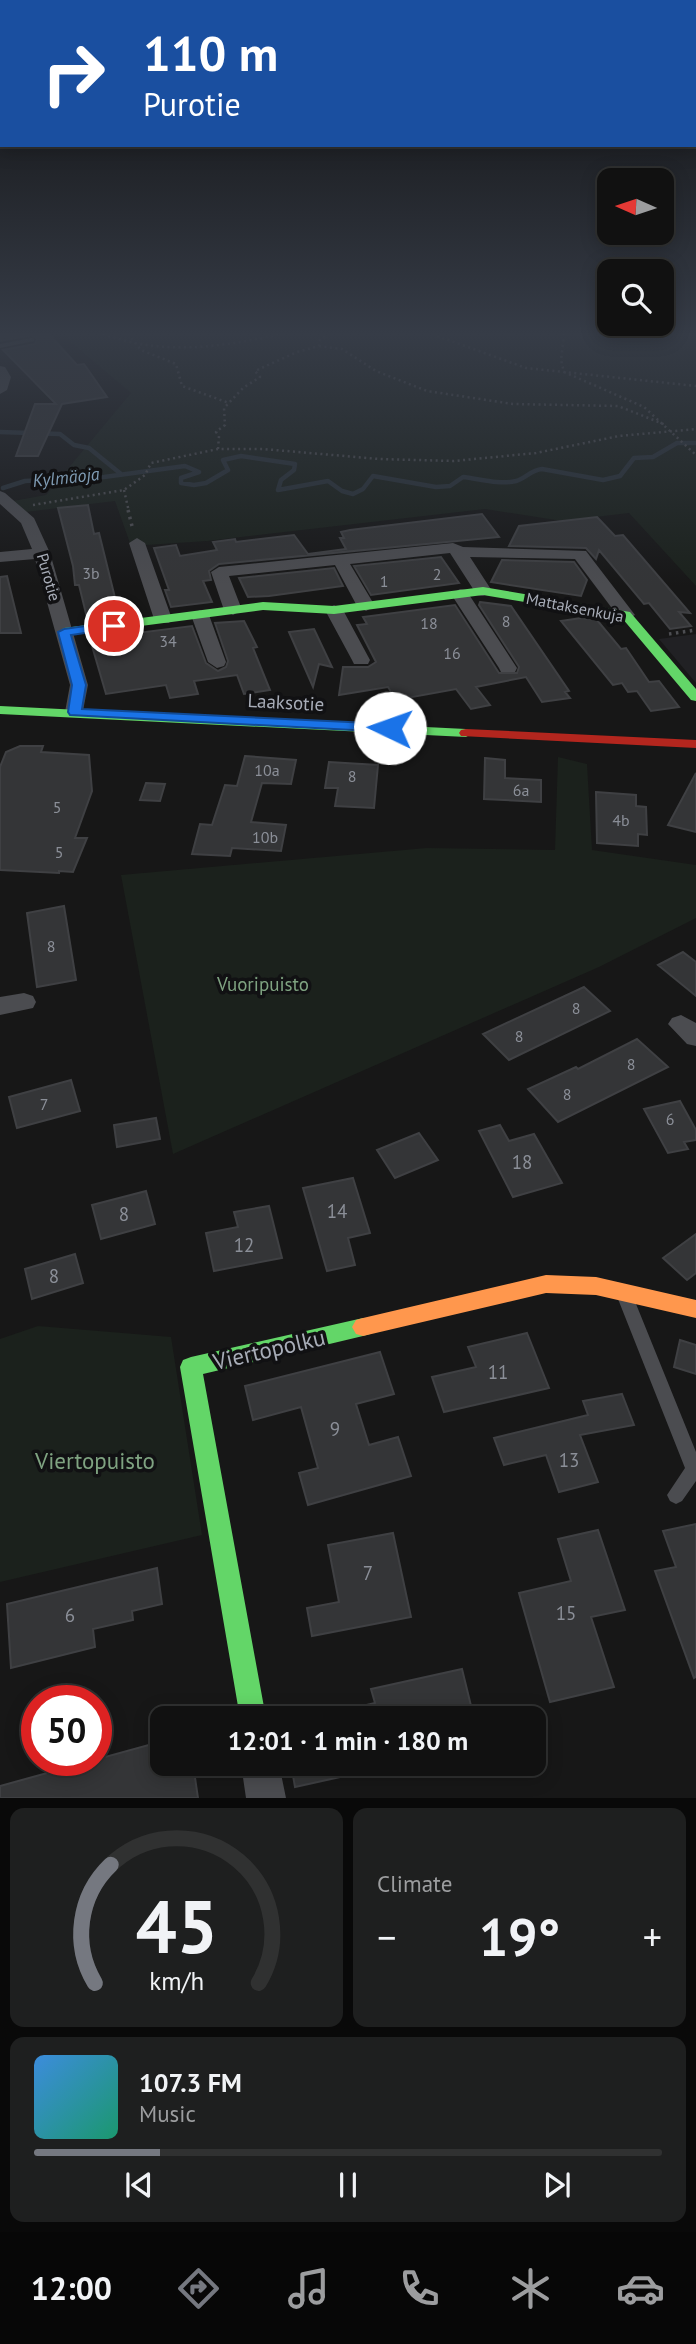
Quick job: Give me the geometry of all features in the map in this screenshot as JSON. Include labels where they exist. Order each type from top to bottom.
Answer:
[{"type":"street","name":"Purotie","points":[[0,496],[28,521],[42,553],[79,685],[75,712]]},
{"type":"street","points":[[137,542],[163,619]]},
{"type":"street","points":[[233,610],[219,572],[453,548],[459,552],[484,591]]},
{"type":"street","points":[[459,552],[580,554],[626,615]]},
{"type":"street","points":[[0,557],[42,553]]},
{"type":"street","points":[[340,559],[366,606]]},
{"type":"street","name":"Mattaksenkuja","points":[[64,632],[263,606],[334,610],[484,591],[626,615],[696,697]]},
{"type":"street","points":[[460,594],[508,668]]},
{"type":"street","points":[[334,610],[361,660]]},
{"type":"street","points":[[200,615],[217,662]]},
{"type":"street","name":"Laaksotie","points":[[0,710],[696,744]]},
{"type":"street","name":"Viertopolku","points":[[251,1706],[191,1367],[546,1284],[596,1286],[696,1309]]},
{"type":"street","points":[[262,1776],[266,1798]]},
{"type":"lane","points":[[623,1292],[694,1469],[676,1495]]},
{"type":"path","points":[[218,449],[219,436],[216,432],[225,425],[225,418]]},
{"type":"path","points":[[648,418],[666,425]]},
{"type":"path","points":[[657,418],[696,455]]},
{"type":"path","points":[[16,510],[124,490],[145,475],[151,463],[218,449],[263,449],[379,459],[454,461],[536,453],[619,436],[696,429]]},
{"type":"path","points":[[124,490],[128,516],[137,542]]},
{"type":"shaded area","points":[[696,634],[696,683],[659,639]]},
{"type":"green space","points":[[110,418],[696,418],[696,586],[629,513],[562,521],[485,509],[207,541],[131,546],[115,501],[26,512],[13,501],[46,495]]},
{"type":"green space","name":"Vuoripuisto","points":[[558,757],[587,764],[592,850],[696,865],[696,918],[599,967],[173,1154],[121,875],[427,848],[555,850]]},
{"type":"green space","name":"Viertopuisto","points":[[38,1326],[171,1337],[202,1535],[0,1582],[0,1339]]},
{"type":"building","points":[[30,418],[56,418],[38,456],[16,456]]},
{"type":"building","points":[[88,505],[94,534],[99,533],[119,614],[87,618],[79,585],[75,585],[73,566],[58,508]]},
{"type":"building","points":[[482,514],[499,537],[219,564],[209,571],[211,580],[203,581],[212,602],[171,607],[165,590],[169,590],[154,548],[176,545],[180,556],[217,550],[213,542],[294,535],[308,554],[346,549],[340,538],[344,538],[341,532]]},
{"type":"building","points":[[597,517],[615,536],[623,535],[690,613],[679,612],[691,626],[670,629],[649,603],[644,604],[599,550],[596,559],[586,548],[509,546],[519,526]]},
{"type":"building","points":[[441,557],[459,583],[371,595],[354,566]]},
{"type":"building","points":[[502,560],[574,562],[587,580],[581,596],[491,582]]},
{"type":"building","points":[[334,568],[343,586],[269,596],[248,597],[239,578]]},
{"type":"building","points":[[7,576],[21,633],[0,633],[0,577]]},
{"type":"building","points":[[480,602],[511,606],[569,691],[565,692],[570,698],[542,702],[526,677],[476,687],[490,705],[471,709],[456,689],[396,700],[388,687],[339,695],[343,667],[368,667],[376,662],[357,625],[367,624],[363,617],[455,605],[499,673],[517,673],[519,667],[479,605]]},
{"type":"building","points":[[581,618],[597,620],[621,649],[626,648],[649,682],[659,681],[679,707],[651,711],[637,691],[628,692],[622,683],[613,685],[561,621]]},
{"type":"building","points":[[244,621],[257,647],[253,648],[270,690],[244,694],[237,675],[194,681],[198,694],[170,698],[166,685],[106,694],[90,639],[192,626],[206,663],[218,671],[226,667],[228,661],[215,623]]},
{"type":"building","points":[[314,629],[332,667],[319,664],[313,687],[289,632]]},
{"type":"building","points":[[20,746],[43,746],[41,752],[89,755],[92,791],[75,838],[87,838],[73,872],[0,870],[0,767],[6,752]]},
{"type":"building","points":[[245,756],[296,760],[291,784],[262,783],[251,822],[286,825],[281,851],[232,848],[230,856],[192,854],[200,824],[212,825],[225,785],[237,786]]},
{"type":"building","points":[[485,758],[505,760],[505,778],[541,780],[541,802],[484,799]]},
{"type":"building","points":[[329,762],[378,765],[374,808],[335,806],[338,788],[325,788]]},
{"type":"building","points":[[696,773],[696,832],[668,825]]},
{"type":"building","points":[[146,783],[165,784],[160,801],[140,800]]},
{"type":"building","points":[[596,792],[636,795],[636,806],[646,807],[647,835],[638,834],[638,846],[597,843]]},
{"type":"building","points":[[64,906],[76,980],[37,987],[27,913]]},
{"type":"building","points":[[683,952],[696,962],[696,996],[658,965]]},
{"type":"building","points":[[584,987],[610,1011],[509,1060],[483,1034]]},
{"type":"building","points":[[637,1039],[668,1067],[558,1122],[528,1089],[576,1067],[578,1069]]},
{"type":"building","points":[[71,1080],[80,1111],[17,1128],[9,1097]]},
{"type":"building","points":[[680,1101],[696,1130],[696,1140],[684,1142],[688,1149],[668,1153],[644,1109]]},
{"type":"building","points":[[156,1118],[160,1139],[117,1147],[114,1125]]},
{"type":"building","points":[[500,1125],[509,1141],[534,1134],[562,1183],[513,1197],[479,1131]]},
{"type":"building","points":[[419,1133],[438,1160],[395,1178],[377,1150]]},
{"type":"building","points":[[353,1178],[370,1233],[348,1238],[355,1265],[327,1271],[303,1188]]},
{"type":"building","points":[[146,1191],[155,1224],[101,1239],[92,1205]]},
{"type":"building","points":[[269,1206],[282,1258],[214,1271],[206,1233],[238,1227],[234,1212]]},
{"type":"building","points":[[696,1234],[696,1273],[687,1280],[663,1258]]},
{"type":"building","points":[[75,1254],[83,1283],[32,1299],[25,1269]]},
{"type":"building","points":[[527,1333],[549,1388],[444,1412],[432,1377],[476,1367],[468,1347]]},
{"type":"building","points":[[680,1340],[696,1345],[696,1374],[674,1367]]},
{"type":"building","points":[[380,1352],[394,1394],[356,1404],[369,1445],[398,1437],[411,1476],[308,1505],[299,1473],[318,1468],[301,1407],[253,1420],[245,1386]]},
{"type":"building","points":[[622,1394],[634,1425],[580,1435],[598,1482],[559,1492],[546,1455],[504,1465],[494,1438],[588,1415],[583,1401]]},
{"type":"building","points":[[696,1524],[694,1678],[655,1571],[676,1567],[663,1531]]},
{"type":"building","points":[[598,1530],[625,1610],[591,1617],[614,1687],[550,1702],[519,1593],[571,1581],[558,1539]]},
{"type":"building","points":[[393,1533],[411,1617],[312,1636],[307,1608],[339,1602],[328,1545]]},
{"type":"building","points":[[157,1568],[162,1604],[132,1611],[133,1620],[93,1629],[95,1647],[11,1668],[7,1604]]},
{"type":"building","points":[[462,1669],[471,1706],[362,1706],[375,1703],[371,1689]]},
{"type":"building","points":[[150,1745],[150,1776],[195,1776],[198,1798],[0,1798],[0,1786],[36,1776],[112,1776],[112,1755]]},
{"type":"building","points":[[293,1776],[345,1776],[295,1787]]},
{"type":"waterway","points":[[0,432],[60,434],[74,445],[89,448],[121,474]]},
{"type":"waterway","name":"Kylmäoja","points":[[3,488],[25,481],[104,477],[185,466],[199,472],[181,478],[181,483],[194,485],[206,483],[228,470],[223,460],[241,456],[295,464],[294,470],[281,480],[278,490],[328,481],[342,491],[353,494],[363,489],[373,476],[436,487],[450,486],[463,477],[510,482],[542,469],[603,480],[620,476],[634,458],[653,457],[677,443],[696,443]]},
{"type":"traffic: fast","points":[[64,632],[263,606],[334,610],[483,591],[626,615],[696,697]]},
{"type":"traffic: fast","points":[[0,710],[466,733]]},
{"type":"traffic: fast","points":[[251,1706],[191,1367],[363,1327]]},
{"type":"traffic: slow","points":[[363,1327],[546,1284],[596,1286],[696,1309]]},
{"type":"traffic: jam","points":[[466,733],[696,744]]},
{"type":"route","points":[[114,626],[64,632],[79,685],[75,712],[390,728]]}]
